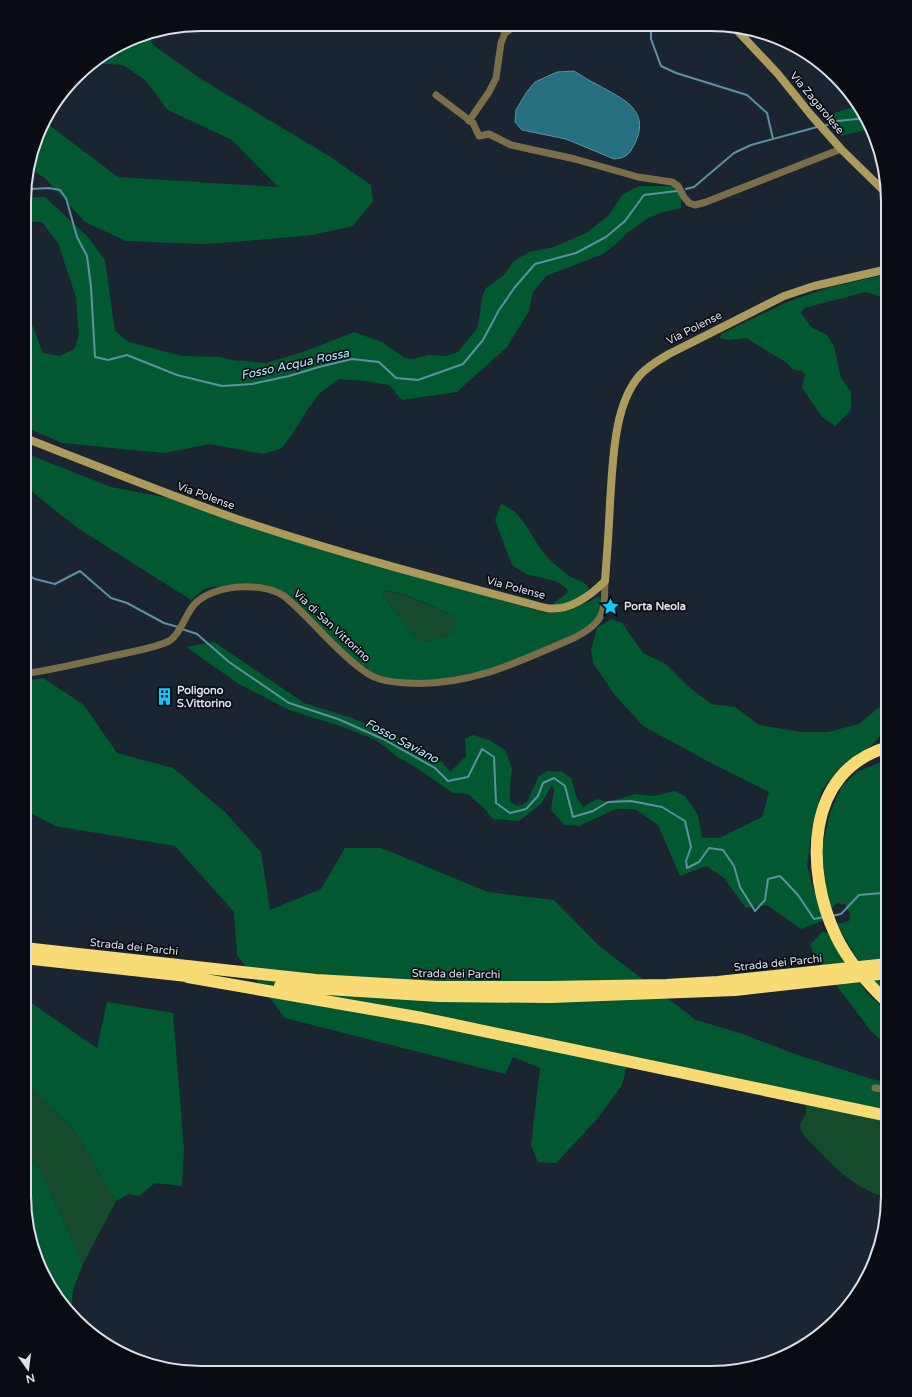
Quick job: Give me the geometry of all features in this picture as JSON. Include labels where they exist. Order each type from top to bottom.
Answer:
[{"type":"highway","points":[[881,750],[868,755],[851,766],[838,780],[827,796],[820,818],[816,855],[820,888],[826,911],[837,936],[848,956],[862,975],[881,995]]},
{"type":"highway","name":"Strada dei Parchi","points":[[31,949],[309,979],[549,992],[736,990],[881,974]]},
{"type":"highway","name":"Strada dei Parchi","points":[[31,959],[188,977],[288,986],[416,995],[471,997],[718,982],[881,965]]},
{"type":"highway","points":[[188,977],[422,1018],[881,1115]]},
{"type":"street","points":[[469,121],[489,92],[496,78],[501,43],[505,33],[508,31]]},
{"type":"street","name":"Via Zagarolese","points":[[740,33],[778,74],[811,115],[881,189]]},
{"type":"street","points":[[436,96],[473,123],[479,136],[489,134],[511,145],[575,159],[638,177],[672,182],[678,186],[689,203],[695,205],[706,202],[841,148]]},
{"type":"street","name":"Via Polense","points":[[31,440],[170,495],[253,524],[424,575],[546,608],[556,609],[574,604],[590,595],[605,582],[612,470],[616,439],[620,417],[626,399],[640,375],[669,354],[784,296],[814,286],[881,271]]},
{"type":"street","name":"Via di San Vittorino","points":[[31,673],[77,664],[168,642],[174,638],[197,602],[215,592],[238,587],[270,589],[279,593],[289,600],[350,660],[369,675],[389,682],[415,684],[442,683],[496,671],[581,634],[594,624],[603,613],[605,582]]},
{"type":"street","points":[[875,1088],[881,1089]]},
{"type":"green space","points":[[150,39],[153,45],[201,79],[329,156],[371,185],[373,201],[353,226],[313,235],[235,242],[202,244],[126,241],[85,222],[45,178],[33,171],[40,146],[49,125],[118,177],[278,187],[232,140],[168,110],[145,80],[123,65],[102,64],[116,54]]},
{"type":"green space","points":[[852,107],[865,130],[841,136],[828,115]]},
{"type":"green space","points":[[639,186],[672,186],[678,188],[681,196],[681,208],[660,213],[645,220],[627,233],[603,254],[546,276],[533,292],[529,311],[507,347],[457,392],[402,400],[389,385],[339,379],[320,393],[282,448],[263,454],[210,444],[164,453],[62,443],[31,430],[31,322],[43,353],[60,356],[74,349],[79,336],[76,297],[58,243],[42,222],[31,222],[31,198],[45,197],[87,236],[105,260],[115,331],[129,342],[182,356],[220,357],[232,360],[266,363],[306,351],[354,332],[382,342],[405,358],[413,359],[428,355],[446,356],[458,352],[478,327],[482,297],[486,288],[503,276],[514,261],[529,252],[554,247],[586,233],[608,216],[623,194]]},
{"type":"green space","points":[[881,276],[881,297],[866,292],[804,308],[801,313],[811,327],[827,335],[834,346],[841,378],[851,392],[851,410],[835,426],[822,417],[802,388],[805,374],[802,371],[792,369],[787,363],[746,338],[729,340],[720,338],[721,334],[787,302],[827,288]]},
{"type":"green space","points":[[31,455],[111,487],[169,498],[423,578],[547,613],[574,608],[599,596],[601,601],[600,614],[593,622],[579,632],[516,660],[459,678],[427,681],[390,679],[375,675],[352,658],[291,598],[250,585],[211,587],[203,590],[191,600],[76,527],[31,491]],"holes":[[[384,590],[403,594],[456,618],[456,627],[450,635],[426,642],[416,638],[382,595]]]},
{"type":"green space","points":[[501,504],[509,508],[522,520],[549,559],[571,577],[587,585],[589,588],[587,595],[555,607],[554,603],[568,592],[567,589],[558,582],[526,574],[512,565],[495,520]]},
{"type":"green space","points":[[384,590],[421,601],[439,609],[456,618],[456,627],[450,635],[426,642],[416,638],[382,595]]},
{"type":"green space","points":[[611,619],[622,623],[643,653],[666,664],[688,686],[711,704],[735,707],[759,725],[802,732],[828,732],[859,724],[881,706],[881,734],[872,745],[839,769],[822,790],[813,823],[807,865],[814,891],[826,887],[822,848],[830,813],[842,786],[857,772],[881,762],[881,989],[860,962],[837,924],[849,921],[850,914],[845,904],[836,903],[822,921],[801,929],[767,905],[746,908],[724,878],[706,866],[680,876],[658,825],[635,809],[616,809],[579,826],[564,825],[551,810],[554,790],[552,785],[541,804],[519,821],[493,819],[483,807],[468,794],[453,793],[414,766],[399,758],[376,740],[340,726],[289,710],[239,684],[186,647],[214,642],[304,703],[352,718],[426,749],[443,763],[450,772],[466,756],[465,739],[473,735],[489,740],[505,750],[512,768],[510,802],[518,806],[527,802],[539,776],[547,771],[562,772],[571,778],[577,798],[583,807],[597,799],[608,802],[636,794],[653,796],[675,791],[685,796],[698,815],[702,838],[719,838],[762,817],[769,792],[711,763],[643,726],[614,694],[593,663],[591,650],[597,628]]},
{"type":"green space","points":[[43,678],[84,705],[117,753],[173,768],[225,812],[261,852],[270,910],[321,889],[345,848],[381,848],[488,892],[554,900],[598,945],[696,1020],[743,1034],[792,1053],[871,1079],[881,1081],[881,1113],[627,1065],[622,1085],[598,1118],[556,1163],[538,1162],[531,1145],[540,1068],[513,1057],[505,1074],[285,1018],[237,955],[234,912],[175,846],[55,826],[31,813],[31,680]]},
{"type":"green space","points":[[822,932],[828,933],[844,961],[867,993],[881,1006],[881,1040],[871,1031],[815,957],[810,945]]},
{"type":"green space","points":[[107,1002],[173,1013],[184,1148],[182,1186],[155,1183],[139,1196],[129,1194],[116,1201],[73,1128],[31,1090],[31,1003],[97,1048]]},
{"type":"green space","points":[[31,1090],[73,1128],[116,1201],[83,1264],[41,1172],[31,1158]]},
{"type":"green space","points":[[806,1103],[881,1119],[881,1195],[867,1190],[848,1178],[805,1137],[800,1125],[806,1113]]},
{"type":"green space","points":[[31,1158],[41,1172],[83,1264],[73,1290],[72,1306],[54,1281],[40,1251],[32,1218]]},
{"type":"water","points":[[574,71],[624,100],[636,113],[639,121],[639,130],[634,145],[626,156],[614,159],[566,139],[522,130],[515,122],[516,110],[526,93],[535,82],[557,72]]},
{"type":"waterway","points":[[651,31],[651,39],[661,66],[676,73],[747,95],[767,113],[773,139]]},
{"type":"waterway","name":"Fosso Acqua Rossa","points":[[824,126],[838,121],[859,119]]},
{"type":"waterway","name":"Fosso Acqua Rossa","points":[[686,189],[694,187],[734,153],[751,145],[817,127]]},
{"type":"waterway","name":"Fosso Acqua Rossa","points":[[31,189],[49,188],[60,190],[66,198],[77,237],[87,256],[91,287],[95,357],[108,360],[127,355],[177,375],[222,386],[252,384],[289,376],[352,359],[379,362],[396,378],[418,380],[463,364],[483,340],[499,310],[515,287],[535,264],[576,253],[606,237],[625,221],[644,195],[677,191]]},
{"type":"waterway","name":"Fosso Saviano","points":[[31,577],[55,584],[80,571],[111,598],[127,603],[164,623],[178,627]]},
{"type":"waterway","name":"Fosso Saviano","points":[[182,629],[197,634],[229,662],[289,703],[338,719],[383,739],[435,768],[448,781],[468,777],[482,749],[494,757],[496,803],[510,813],[526,809],[538,796],[543,783],[554,778],[565,786],[573,817],[593,811],[608,802],[631,801],[662,807],[685,821],[691,847],[686,861],[687,868],[699,862],[709,848],[723,850],[734,866],[740,887],[755,911],[765,900],[768,879],[780,876],[798,895],[814,919],[824,917]]},
{"type":"waterway","name":"Fosso Saviano","points":[[832,916],[841,914],[859,895],[881,893]]},
{"type":"place","name":"Porta Neola","points":[[611,606]]},
{"type":"place","name":"Poligono S.Vittorino","points":[[164,696]]}]
